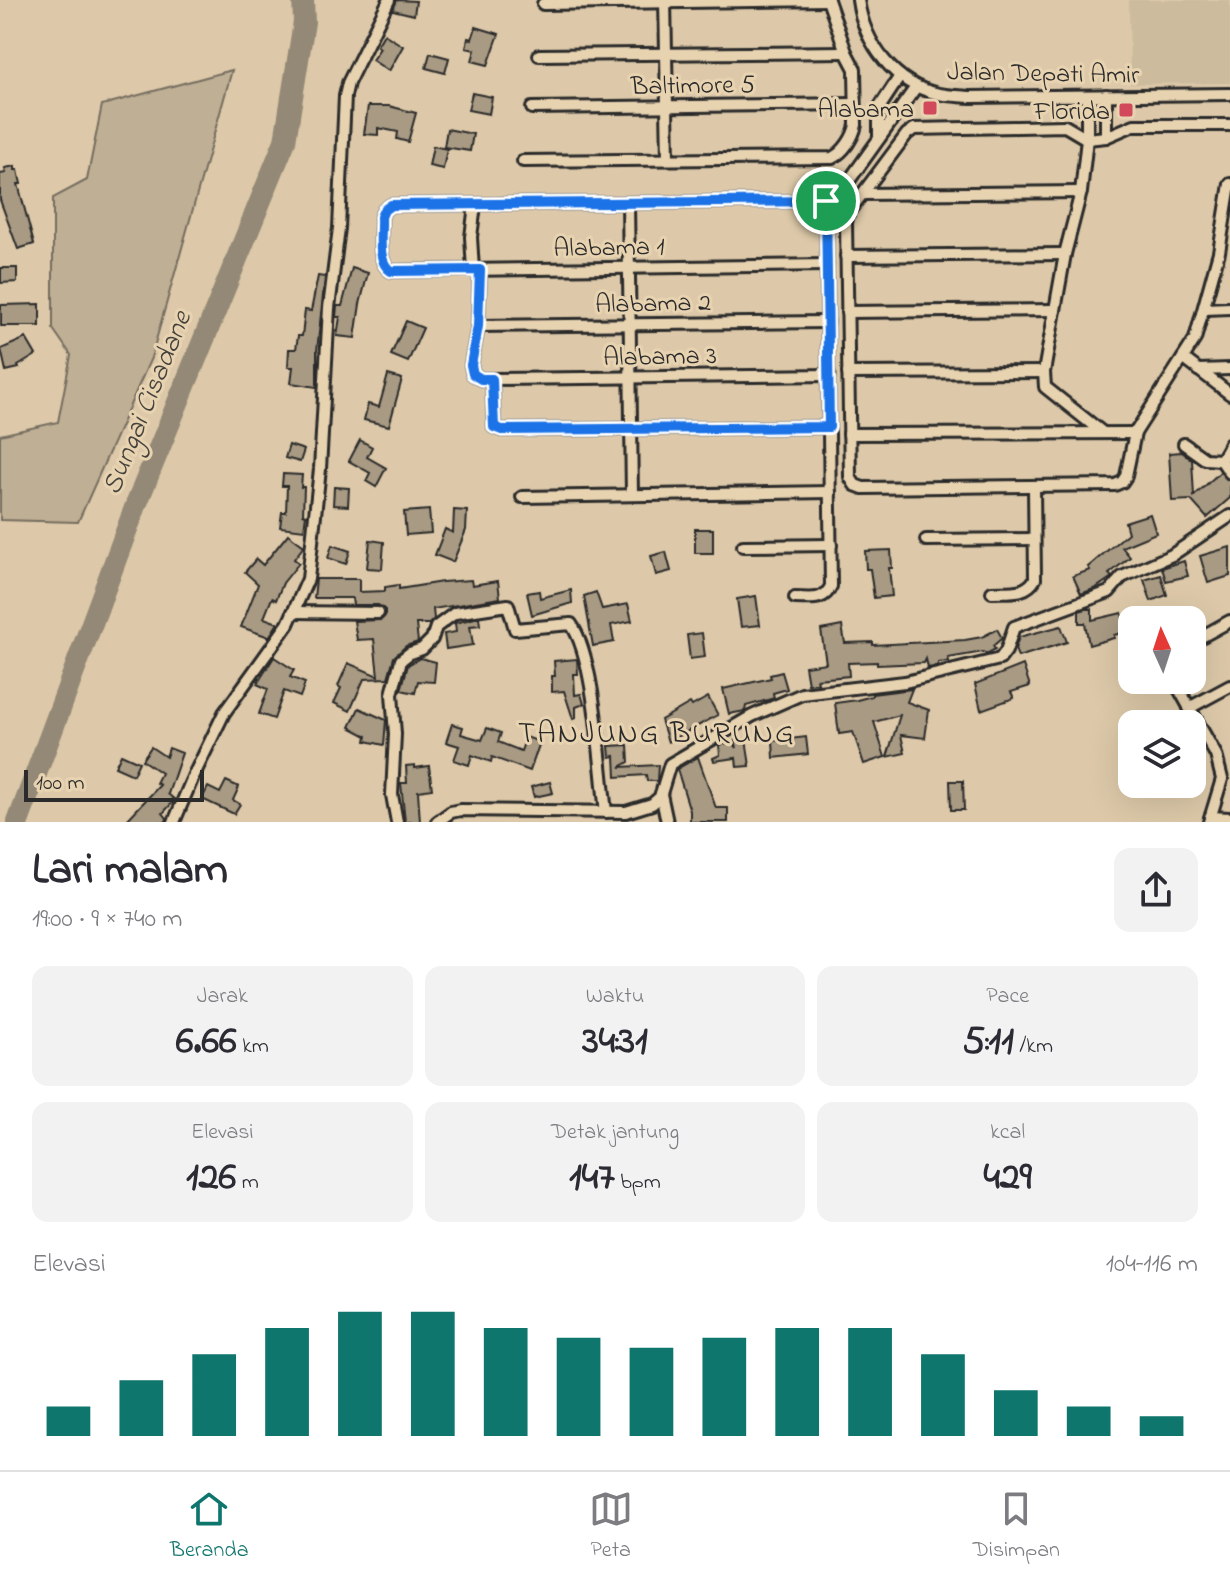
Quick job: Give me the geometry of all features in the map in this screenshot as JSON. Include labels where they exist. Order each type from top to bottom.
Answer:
[{"type":"street","points":[[174,822],[224,713],[288,624],[308,579],[314,543],[329,308],[339,228],[346,88],[389,0]]},
{"type":"street","points":[[523,161],[832,158],[839,155],[854,134],[855,69],[828,0],[543,4]]},
{"type":"street","name":"Jalan Depati Amir","points":[[858,0],[861,18],[875,49],[900,76],[916,87],[940,94],[971,97],[1230,94]]},
{"type":"street","points":[[665,1],[668,159]]},
{"type":"street","points":[[539,55],[846,52]]},
{"type":"street","points":[[879,140],[879,108],[900,76]]},
{"type":"street","points":[[829,427],[502,430],[494,427],[492,379],[481,379],[473,374],[471,365],[478,326],[471,237],[475,205],[826,201],[838,196],[916,87]]},
{"type":"street","points":[[1106,95],[1106,137]]},
{"type":"street","points":[[1087,96],[1087,139],[1081,192],[1065,254],[1044,372],[1045,387],[1103,433]]},
{"type":"street","name":"Baltimore 5","points":[[532,108],[855,104]]},
{"type":"street","points":[[1230,125],[1134,125],[1106,137],[1087,139],[1065,126],[914,129],[907,134],[848,213],[850,477],[855,485],[863,488],[1115,485],[1122,482],[1135,433],[1195,339],[1225,252],[1230,188]]},
{"type":"street","points":[[862,194],[1081,192]]},
{"type":"street","points":[[795,598],[821,598],[828,594],[831,586],[826,201]]},
{"type":"street","points":[[628,203],[632,495]]},
{"type":"street","name":"Alabama 1","points":[[475,205],[391,205],[381,217],[382,261],[385,268],[391,271],[827,265]]},
{"type":"street","points":[[846,256],[1065,254]]},
{"type":"street","points":[[1204,309],[1230,308]]},
{"type":"street","points":[[847,312],[1055,310]]},
{"type":"street","name":"Alabama 2","points":[[478,326],[828,322]]},
{"type":"street","points":[[1183,358],[1230,394]]},
{"type":"street","points":[[1198,370],[1230,369]]},
{"type":"street","points":[[848,373],[1044,372]]},
{"type":"street","name":"Alabama 3","points":[[492,379],[829,375]]},
{"type":"street","points":[[849,434],[1135,433]]},
{"type":"street","points":[[1184,444],[1205,459],[1221,460]]},
{"type":"street","points":[[1221,460],[1230,444]]},
{"type":"street","points":[[1221,460],[1230,473]]},
{"type":"street","points":[[992,592],[1022,591],[1030,588],[1035,579],[1034,486]]},
{"type":"street","points":[[522,497],[830,492]]},
{"type":"street","points":[[437,822],[460,810],[606,812],[639,809],[652,804],[661,794],[670,764],[752,716],[818,690],[905,682],[1000,659],[1004,656],[1011,631],[1018,624],[1109,592],[1122,577],[1172,555],[1230,516]]},
{"type":"street","points":[[926,540],[1034,539]]},
{"type":"street","points":[[743,546],[831,545]]},
{"type":"street","points":[[397,822],[392,795],[395,734],[392,694],[401,660],[422,649],[432,639],[436,627],[455,613],[508,605],[515,629],[571,624],[579,634],[588,672],[606,812]]},
{"type":"street","points":[[293,612],[378,613]]},
{"type":"street","points":[[1206,634],[1230,621]]},
{"type":"street","points":[[1189,708],[1230,686]]},
{"type":"street","points":[[1182,694],[1216,755],[1222,779],[1210,820],[1230,818]]},
{"type":"street","points":[[661,794],[667,822]]},
{"type":"shaded area","points":[[1129,0],[1230,0],[1230,83],[1130,84]]},
{"type":"shaded area","points":[[232,70],[151,358],[78,522],[0,520],[0,435],[58,422],[71,355],[53,329],[53,198],[87,180],[102,105]]},
{"type":"building","points":[[397,0],[416,1],[414,15],[393,10]]},
{"type":"building","points":[[476,27],[499,34],[488,65],[472,61],[475,50],[466,48],[468,38],[472,39]]},
{"type":"building","points":[[384,34],[403,46],[389,71],[372,60]]},
{"type":"building","points":[[430,53],[449,58],[445,73],[426,68]]},
{"type":"building","points":[[472,93],[492,97],[489,114],[468,110]]},
{"type":"building","points":[[368,106],[389,106],[416,113],[408,142],[397,139],[398,132],[378,128],[378,135],[364,134]]},
{"type":"building","points":[[447,129],[473,134],[470,151],[444,147]]},
{"type":"building","points":[[433,146],[447,149],[443,169],[429,166]]},
{"type":"building","points":[[15,166],[34,244],[18,249],[0,200],[0,174],[6,173],[5,168]]},
{"type":"building","points":[[1,268],[17,268],[17,282],[1,283]]},
{"type":"building","points":[[352,268],[368,273],[355,338],[337,336],[340,317],[336,317],[337,306],[342,306]]},
{"type":"building","points":[[318,276],[325,277],[317,351],[317,387],[291,383],[293,367],[288,367],[289,349],[296,349],[298,336],[302,336],[305,310],[311,311]]},
{"type":"building","points":[[40,304],[40,326],[1,326],[1,305]]},
{"type":"building","points":[[406,321],[423,328],[408,362],[391,355]]},
{"type":"building","points":[[26,338],[36,355],[19,368],[6,371],[1,349]]},
{"type":"building","points":[[388,375],[402,379],[389,426],[364,420],[368,404],[379,407]]},
{"type":"building","points":[[360,440],[372,447],[367,457],[386,468],[376,487],[366,481],[370,473],[349,461]]},
{"type":"building","points":[[289,445],[304,450],[300,462],[285,458]]},
{"type":"building","points":[[1182,452],[1192,460],[1194,496],[1220,472],[1230,481],[1230,498],[1207,518],[1191,500],[1172,501],[1169,453]]},
{"type":"building","points":[[283,474],[302,475],[303,514],[306,515],[304,530],[280,527],[282,512],[286,512],[287,486],[282,486]]},
{"type":"building","points":[[334,487],[349,488],[348,506],[333,505]]},
{"type":"building","points":[[429,510],[431,533],[406,535],[404,512]]},
{"type":"building","points":[[454,510],[467,511],[466,530],[453,562],[435,555],[445,529],[453,533]]},
{"type":"building","points":[[1150,514],[1156,533],[1122,547],[1130,557],[1109,574],[1112,577],[1081,594],[1073,576],[1090,570],[1088,567],[1128,533],[1125,522]]},
{"type":"building","points":[[695,529],[713,529],[713,553],[695,553]]},
{"type":"building","points":[[288,534],[304,546],[294,559],[299,563],[283,583],[276,600],[272,598],[264,618],[278,623],[269,637],[241,627],[258,584],[245,572],[256,559],[263,565]]},
{"type":"building","points":[[370,540],[384,542],[382,569],[367,568]]},
{"type":"building","points":[[332,545],[350,551],[346,564],[328,558]]},
{"type":"building","points":[[1230,547],[1230,576],[1208,583],[1200,556]]},
{"type":"building","points":[[891,550],[892,596],[874,598],[870,569],[866,569],[865,551]]},
{"type":"building","points":[[666,552],[671,571],[656,575],[651,556]]},
{"type":"building","points":[[1184,561],[1188,576],[1166,581],[1162,568]]},
{"type":"building","points":[[1161,575],[1167,595],[1151,601],[1144,580]]},
{"type":"building","points":[[316,579],[359,579],[359,592],[385,591],[385,587],[399,585],[399,589],[442,582],[471,580],[472,585],[498,581],[500,598],[433,609],[434,619],[429,624],[416,624],[418,642],[406,646],[394,657],[388,678],[364,679],[350,711],[334,703],[348,663],[378,676],[374,639],[357,640],[354,621],[381,620],[385,610],[378,605],[353,605],[352,598],[314,598]]},
{"type":"building","points":[[571,590],[572,603],[532,615],[527,593],[539,591],[540,598]]},
{"type":"building","points":[[596,592],[602,609],[628,604],[632,621],[611,625],[614,642],[593,646],[584,596]]},
{"type":"building","points":[[756,596],[760,625],[741,627],[737,599]]},
{"type":"building","points":[[1092,609],[1092,620],[1118,614],[1118,634],[1089,645],[1085,623],[1079,623],[1079,611]]},
{"type":"building","points":[[479,617],[480,625],[470,626],[473,645],[446,649],[444,634],[456,632],[455,623]]},
{"type":"building","points":[[842,626],[845,643],[873,642],[873,645],[965,640],[982,637],[997,629],[1002,638],[993,646],[995,649],[986,654],[948,658],[949,662],[938,663],[938,666],[928,668],[926,659],[924,663],[848,663],[849,676],[817,679],[818,683],[808,684],[805,666],[826,663],[821,630]]},
{"type":"building","points":[[1061,626],[1067,642],[1018,657],[1015,649],[1019,637]]},
{"type":"building","points":[[702,633],[705,657],[690,659],[687,635]]},
{"type":"building","points":[[274,657],[294,670],[290,677],[305,683],[300,697],[284,691],[274,719],[259,714],[268,689],[257,684]]},
{"type":"building","points":[[420,658],[436,662],[434,682],[418,681],[415,693],[401,690],[408,665]]},
{"type":"building","points":[[577,659],[575,695],[581,694],[584,704],[576,707],[576,718],[573,719],[564,691],[552,692],[552,676],[555,676],[554,661]]},
{"type":"building","points":[[1023,665],[1030,686],[1011,692],[1014,698],[981,710],[975,684]]},
{"type":"building","points":[[782,672],[787,689],[773,693],[774,698],[746,706],[745,711],[729,714],[723,689],[771,678],[770,675]]},
{"type":"building","points":[[912,689],[907,702],[929,710],[925,738],[901,735],[905,753],[887,757],[900,715],[874,722],[885,757],[864,764],[853,732],[839,734],[835,703]]},
{"type":"building","points":[[708,697],[718,715],[668,742],[661,720],[690,703],[692,706]]},
{"type":"building","points":[[359,708],[386,720],[384,745],[366,741],[367,736],[350,727]]},
{"type":"building","points":[[452,724],[463,727],[461,734],[482,740],[487,728],[501,733],[498,742],[521,751],[526,737],[540,742],[530,771],[492,757],[491,762],[472,755],[469,765],[454,760],[459,746],[446,742]]},
{"type":"building","points":[[806,737],[808,754],[774,758],[773,741]]},
{"type":"building","points":[[746,739],[750,766],[737,767],[736,758],[714,761],[713,758],[720,755],[719,745],[733,742],[737,748],[735,740]]},
{"type":"building","points":[[628,745],[629,762],[620,767],[658,765],[657,781],[647,781],[646,775],[616,777],[615,756],[610,757],[609,746]]},
{"type":"building","points":[[151,747],[166,757],[169,748],[182,753],[168,794],[175,800],[163,813],[166,822],[125,822],[160,785],[156,783],[161,773],[142,760]]},
{"type":"building","points":[[121,754],[139,762],[133,775],[115,767]]},
{"type":"building","points":[[698,757],[716,808],[728,808],[728,822],[690,822],[690,811],[677,769]]},
{"type":"building","points":[[415,765],[415,768],[429,766],[432,789],[418,791],[420,822],[405,822],[401,783],[407,783],[406,766]]},
{"type":"building","points":[[226,781],[239,787],[233,800],[240,804],[234,814],[202,799],[208,787],[220,793]]},
{"type":"building","points":[[950,781],[963,781],[964,810],[951,810]]},
{"type":"building","points":[[550,782],[553,793],[534,797],[531,787]]},
{"type":"waterway","name":"Sungai Cisadane","points":[[18,822],[136,505],[285,141],[304,22],[303,0]]},
{"type":"place","name":"Alabama","points":[[930,108]]},
{"type":"place","name":"Florida","points":[[1126,110]]},
{"type":"district","name":"TANJUNG BURUNG","points":[[657,732]]},
{"type":"route","points":[[826,201],[829,427],[502,430],[494,427],[492,419],[492,379],[481,379],[473,374],[471,365],[478,326],[480,270],[391,271],[385,268],[382,261],[381,217],[391,205],[826,201]]}]
